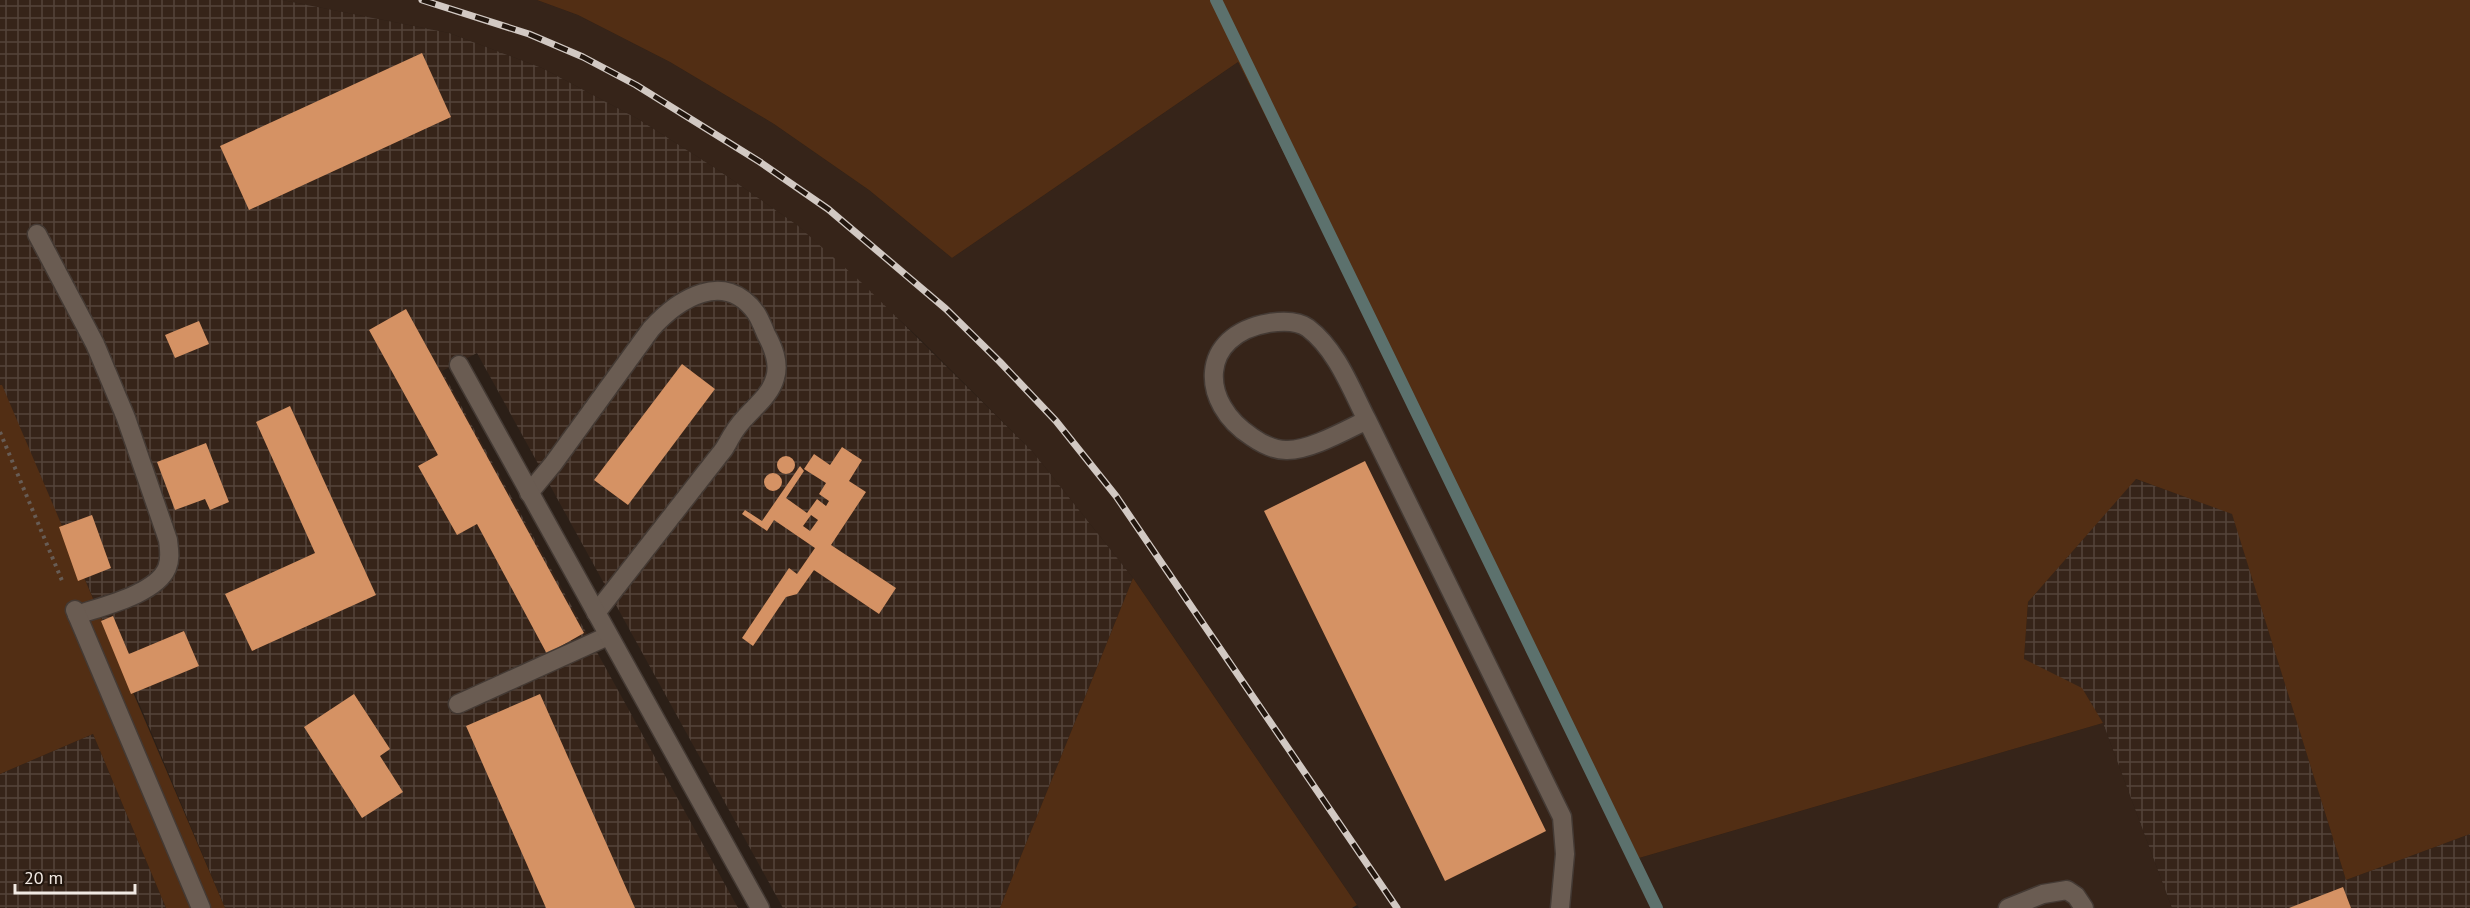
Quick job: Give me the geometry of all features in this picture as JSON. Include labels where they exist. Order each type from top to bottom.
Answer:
[{"type":"street","points":[[37,234],[95,344],[126,418],[168,540],[170,557],[166,569],[160,579],[149,588],[76,612],[201,908]]},
{"type":"street","points":[[529,493],[553,464],[651,329],[667,311],[682,301],[712,291],[728,292],[756,312],[778,362],[775,379],[765,396],[738,426],[724,449],[596,613]]},
{"type":"street","points":[[1367,420],[1305,446],[1286,450],[1264,445],[1244,432],[1226,413],[1217,394],[1214,376],[1216,357],[1228,340],[1246,330],[1266,323],[1287,321],[1306,326],[1319,337],[1335,360],[1367,420],[1562,817],[1565,854],[1560,908]]},
{"type":"street","points":[[459,365],[760,908]]},
{"type":"street","points":[[458,704],[608,636]]},
{"type":"street","points":[[2008,908],[2043,894],[2067,890],[2076,896],[2084,908]]},
{"type":"path","points":[[0,432],[76,612]]},
{"type":"shaded area","points":[[0,0],[282,0],[449,33],[542,68],[638,119],[715,168],[797,225],[861,282],[1032,451],[1133,578],[1000,908],[783,908],[477,353],[442,371],[738,908],[225,908],[145,717],[0,385]]},
{"type":"shaded area","points":[[282,0],[537,0],[578,15],[670,62],[774,124],[869,190],[952,258],[1238,62],[1639,858],[2103,723],[2172,908],[1359,908],[1133,578],[1032,451],[919,338],[797,225],[715,168],[638,119],[542,68],[449,33]]},
{"type":"shaded area","points":[[537,0],[2470,0],[2470,834],[2346,880],[2232,514],[2136,479],[2028,602],[2024,659],[2082,688],[2103,723],[1639,858],[1238,62],[952,258],[869,190],[774,124],[670,62],[578,15]]},
{"type":"shaded area","points":[[0,385],[2,385],[225,908],[166,908],[93,734],[0,774]]},
{"type":"shaded area","points":[[2135,479],[2232,513],[2346,880],[2470,834],[2470,908],[2172,908],[2103,723],[2024,659],[2028,602]]},
{"type":"shaded area","points":[[1133,578],[1357,905],[1352,908],[1000,908]]},
{"type":"shaded area","points":[[93,734],[166,908],[0,908],[0,774]]},
{"type":"building","points":[[422,53],[451,117],[249,210],[220,146]]},
{"type":"building","points":[[406,309],[584,633],[547,654],[477,524],[457,535],[418,466],[438,455],[369,330]]},
{"type":"building","points":[[199,321],[209,344],[175,358],[165,335]]},
{"type":"building","points":[[682,364],[715,389],[628,505],[594,480]]},
{"type":"building","points":[[290,406],[376,595],[252,651],[225,594],[315,553],[256,422]]},
{"type":"building","points":[[206,443],[229,502],[210,510],[205,499],[175,510],[157,462]]},
{"type":"building","points":[[842,447],[862,460],[849,481],[866,492],[831,545],[896,588],[879,614],[814,570],[797,594],[786,597],[753,646],[742,638],[789,568],[797,574],[815,548],[774,520],[767,531],[742,514],[745,510],[762,521],[800,466],[804,471],[786,498],[807,513],[817,499],[826,506],[829,501],[819,494],[826,483],[804,469],[814,454],[830,465]],"holes":[[[811,515],[818,520],[810,531],[803,526]]]},
{"type":"building","points":[[786,456],[792,459],[795,465],[792,471],[786,474],[780,471],[777,465],[780,459]]},
{"type":"building","points":[[1365,461],[1546,831],[1445,881],[1264,511]]},
{"type":"building","points":[[773,473],[779,476],[782,482],[779,488],[773,491],[767,488],[764,482],[767,476]]},
{"type":"building","points":[[92,515],[111,568],[78,581],[59,527]]},
{"type":"building","points":[[113,616],[129,654],[184,631],[199,666],[131,694],[101,621]]},
{"type":"building","points":[[354,694],[390,749],[380,756],[403,792],[362,818],[304,727]]},
{"type":"building","points":[[540,694],[635,908],[546,908],[466,726]]},
{"type":"building","points":[[2343,887],[2351,908],[2289,908]]},
{"type":"waterway","points":[[1216,0],[1657,908]]},
{"type":"railway","points":[[422,0],[529,34],[583,57],[636,85],[760,162],[828,209],[946,309],[1056,421],[1116,496],[1397,908]]}]
